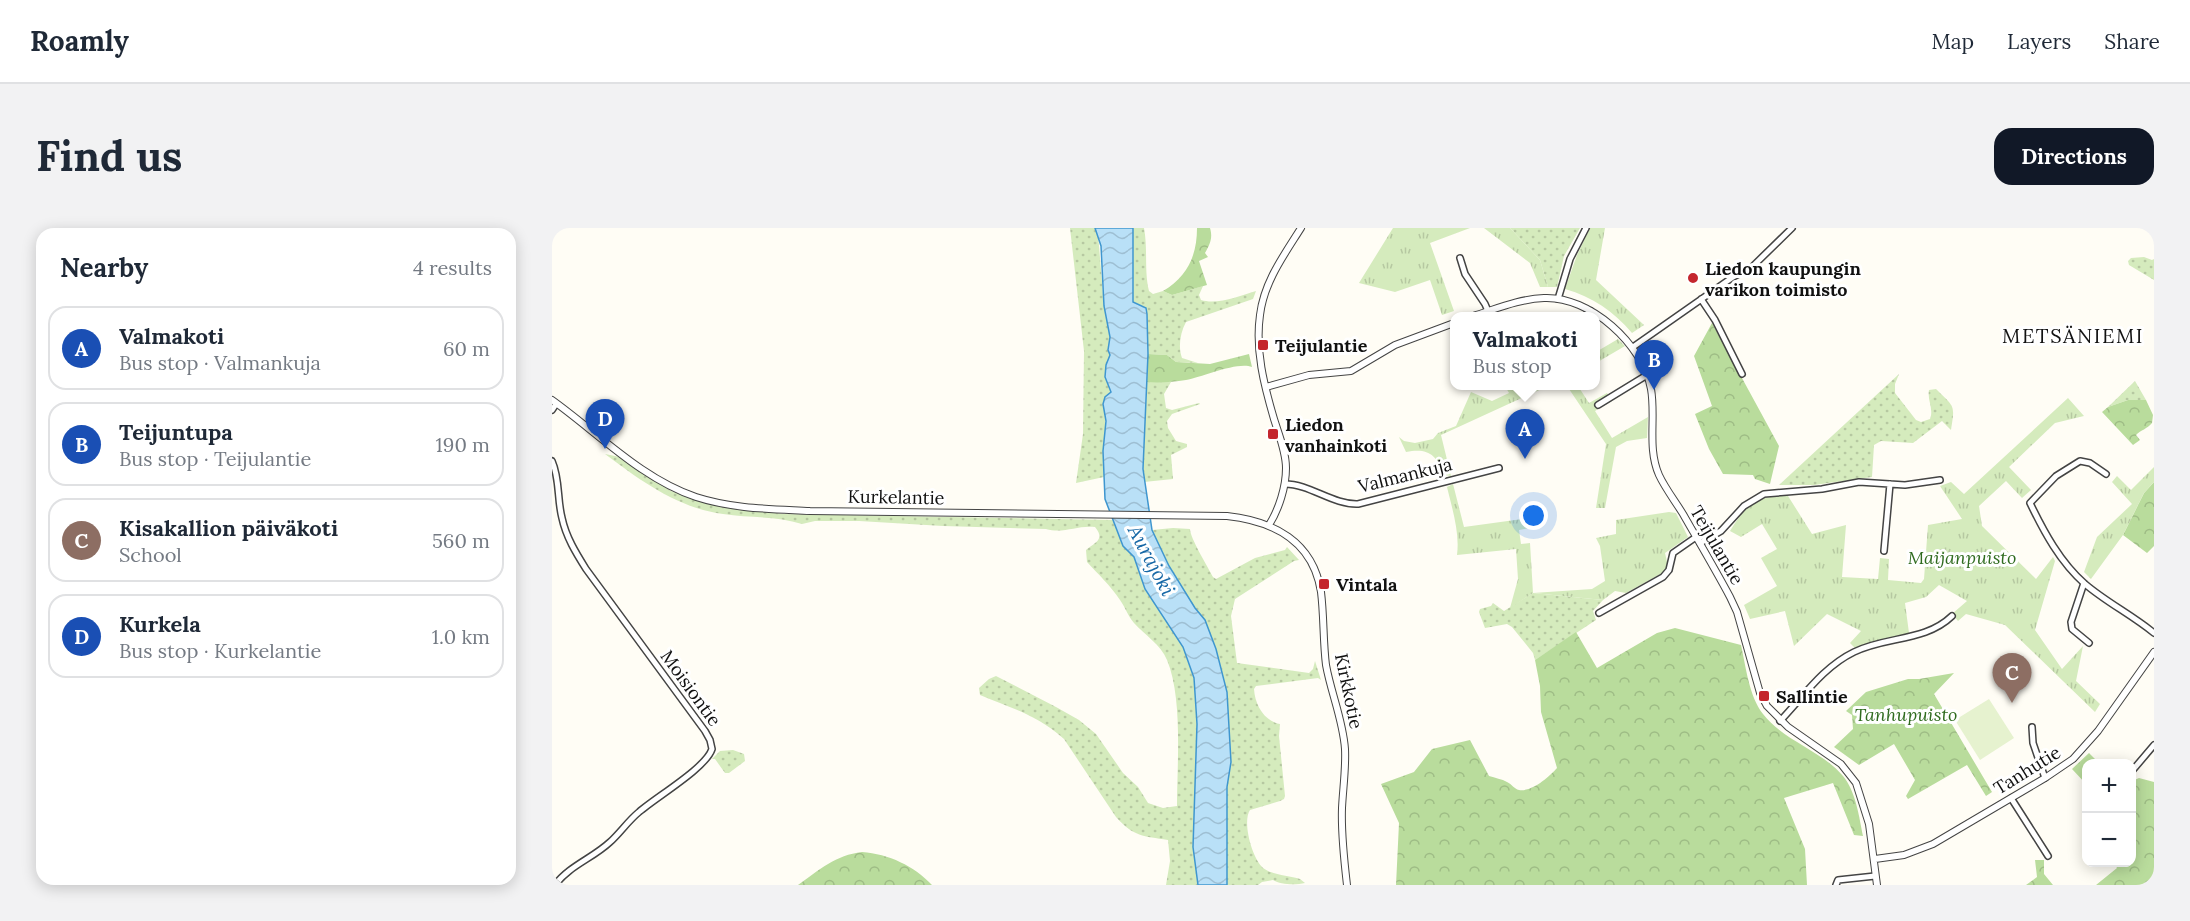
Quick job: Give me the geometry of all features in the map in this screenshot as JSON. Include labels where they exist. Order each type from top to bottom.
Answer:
[{"type":"street","points":[[1269,525],[1275,515],[1285,484],[1286,467],[1266,387],[1259,342],[1260,314],[1272,275],[1301,228]]},
{"type":"street","points":[[1559,295],[1570,258],[1586,228]]},
{"type":"street","points":[[1633,347],[1733,277],[1751,268],[1792,228]]},
{"type":"street","points":[[1460,258],[1465,274],[1488,311]]},
{"type":"street","name":"Teijulantie","points":[[1485,312],[1559,295],[1592,311]]},
{"type":"street","points":[[1701,299],[1716,320],[1742,374]]},
{"type":"street","name":"Teijulantie","points":[[1600,317],[1633,347],[1647,375],[1652,395],[1653,448],[1659,475],[1700,543],[1737,612],[1763,699],[1780,721],[1842,764],[1852,775],[1869,824],[1877,885]]},
{"type":"street","points":[[1266,387],[1309,375],[1351,371],[1395,345],[1450,325]]},
{"type":"street","points":[[1598,405],[1647,375]]},
{"type":"street","points":[[552,410],[554,402]]},
{"type":"street","name":"Kurkelantie","points":[[554,402],[655,477],[685,493],[721,504],[810,511],[1227,516],[1249,518],[1269,525]]},
{"type":"street","points":[[2106,474],[2090,463],[2080,461],[2056,476],[2030,502],[2053,546],[2067,566],[2084,583],[2154,633]]},
{"type":"street","name":"Moisiontie","points":[[552,462],[562,517],[575,552],[705,731],[712,749],[703,763],[651,802],[609,843],[565,874],[555,885]]},
{"type":"street","name":"Valmankuja","points":[[1285,484],[1301,486],[1347,503],[1358,504],[1499,468]]},
{"type":"street","points":[[1700,543],[1721,531],[1749,501],[1764,494],[1822,489],[1859,482],[1926,484],[1940,480]]},
{"type":"street","points":[[1884,551],[1890,484]]},
{"type":"street","name":"Kirkkotie","points":[[1269,525],[1293,540],[1307,556],[1321,592],[1326,659],[1342,725],[1345,752],[1342,820],[1347,885]]},
{"type":"street","points":[[1599,613],[1663,577],[1669,570],[1673,553],[1696,537]]},
{"type":"street","points":[[2084,583],[2072,629],[2090,643]]},
{"type":"street","points":[[1780,721],[1823,674],[1852,653],[1873,645],[1926,633],[1944,624],[1952,616]]},
{"type":"street","name":"Tanhutie","points":[[1875,859],[1904,855],[1934,844],[2073,759],[2088,744],[2154,652]]},
{"type":"street","points":[[2032,727],[2033,743],[2045,778]]},
{"type":"street","points":[[2136,766],[2154,745]]},
{"type":"street","points":[[2011,798],[2048,856]]},
{"type":"street","points":[[1836,885],[1838,880],[1875,876]]},
{"type":"green space","points":[[1070,228],[1095,228],[1098,234],[1104,306],[1110,337],[1108,350],[1110,355],[1105,377],[1111,393],[1103,404],[1104,477],[1076,483],[1083,434],[1084,351]]},
{"type":"green space","points":[[1133,228],[1144,228],[1149,291],[1153,294],[1163,291],[1172,295],[1203,286],[1199,295],[1201,300],[1214,301],[1256,291],[1253,299],[1186,322],[1180,340],[1182,358],[1198,363],[1176,362],[1167,355],[1148,354],[1146,308],[1133,302]]},
{"type":"green space","points":[[1197,228],[1210,228],[1211,232],[1211,241],[1205,253],[1208,257],[1199,261],[1207,285],[1172,295],[1163,291],[1178,279],[1189,265],[1195,248]]},
{"type":"green space","points":[[1393,228],[1470,228],[1430,243],[1454,311],[1442,315],[1430,280],[1395,292],[1359,283]]},
{"type":"green space","points":[[1484,228],[1510,228],[1540,260],[1548,287],[1540,287],[1530,263]]},
{"type":"green space","points":[[1510,228],[1580,228],[1564,256],[1557,287],[1548,287],[1540,260]]},
{"type":"green space","points":[[1590,228],[1605,228],[1596,280],[1644,325],[1632,333],[1602,306],[1585,296],[1565,289]]},
{"type":"green space","points":[[2131,258],[2154,259],[2154,280],[2129,265],[2128,261]]},
{"type":"green space","points":[[1712,323],[1779,446],[1770,484],[1755,479],[1753,475],[1723,474],[1709,449],[1695,414],[1712,406],[1694,356]]},
{"type":"green space","points":[[1618,339],[1625,346],[1600,361],[1600,350]]},
{"type":"green space","points":[[1148,354],[1167,355],[1176,362],[1210,364],[1249,354],[1252,367],[1238,366],[1181,381],[1147,382]]},
{"type":"green space","points":[[1899,374],[1895,384],[1895,393],[1916,420],[1921,422],[1930,419],[1929,390],[1936,389],[1952,407],[1951,430],[1942,421],[1913,443],[1881,441],[1874,445],[1872,477],[1814,485],[1779,485]]},
{"type":"green space","points":[[2135,381],[2146,400],[2128,400],[2108,407]]},
{"type":"green space","points":[[1147,382],[1171,382],[1164,394],[1166,408],[1172,410],[1200,404],[1172,414],[1167,421],[1168,428],[1176,441],[1187,444],[1187,447],[1171,455],[1173,479],[1144,482]]},
{"type":"green space","points":[[1507,390],[1539,390],[1441,435],[1451,476],[1444,475],[1438,462],[1430,454],[1420,451],[1406,452],[1399,437],[1404,441],[1415,443],[1433,439],[1438,433],[1456,426],[1471,392],[1492,401],[1509,393]]},
{"type":"green space","points":[[1570,390],[1581,390],[1589,403],[1607,393],[1612,401],[1595,411],[1612,438],[1648,417],[1647,438],[1627,441],[1616,447],[1605,508],[1596,508],[1606,444]]},
{"type":"green space","name":"Maijanpuisto","points":[[2068,398],[2084,416],[2055,423],[2009,467],[2031,490],[2022,498],[2006,481],[1979,506],[1982,526],[2036,579],[2053,557],[2055,561],[2035,630],[2062,669],[2083,646],[2076,681],[2100,704],[2095,712],[2005,625],[1966,614],[1958,621],[1952,614],[1967,601],[1939,585],[1926,597],[1905,603],[1909,633],[1855,648],[1850,643],[1861,631],[1827,614],[1794,646],[1785,611],[1750,619],[1744,605],[1777,586],[1761,558],[1777,549],[1762,524],[1741,537],[1730,531],[1741,514],[1753,503],[1768,497],[1788,496],[1812,534],[1846,525],[1842,577],[1878,579],[1880,558],[1889,559],[1888,580],[1921,583],[1924,579],[1928,525],[1962,519],[1940,486],[1951,482],[1964,494]]},
{"type":"green space","points":[[2128,400],[2146,400],[2153,415],[2152,423],[2136,435],[2140,440],[2133,445],[2102,412],[2108,407]]},
{"type":"green space","points":[[605,454],[620,457],[671,491],[721,507],[784,514],[1113,520],[1123,546],[1134,557],[1145,589],[1183,647],[1194,679],[1197,724],[1193,847],[1198,885],[1166,885],[1170,861],[1168,840],[1139,834],[1122,824],[1064,739],[1034,718],[980,695],[979,688],[996,676],[1056,707],[1079,720],[1096,734],[1123,773],[1138,787],[1148,803],[1163,808],[1177,806],[1178,732],[1172,676],[1161,650],[1134,623],[1116,595],[1087,562],[1086,550],[1099,538],[1095,527],[1059,531],[859,521],[815,521],[802,524],[723,514],[691,506],[661,492]]},
{"type":"green space","points":[[2154,467],[2154,482],[2144,493],[2123,535],[2091,579],[2084,572],[2097,537],[2132,504],[2112,482],[2117,476],[2131,490]]},
{"type":"green space","points":[[2154,482],[2154,546],[2147,553],[2123,535],[2144,493]]},
{"type":"green space","points":[[1453,484],[1464,527],[1529,518],[1536,527],[1519,530],[1521,544],[1530,543],[1533,593],[1510,608],[1518,579],[1516,549],[1457,555],[1456,529],[1447,487]]},
{"type":"green space","points":[[1669,512],[1676,513],[1688,537],[1665,553],[1668,566],[1664,572],[1626,593],[1615,591],[1603,600],[1533,593],[1592,589],[1605,581],[1600,546],[1596,538],[1616,534],[1616,520]]},
{"type":"green space","points":[[1190,529],[1200,553],[1216,579],[1255,558],[1285,550],[1287,547],[1299,560],[1235,599],[1231,616],[1237,663],[1309,673],[1315,661],[1321,680],[1318,678],[1256,686],[1254,689],[1261,711],[1269,720],[1280,724],[1279,736],[1285,796],[1280,801],[1250,810],[1247,823],[1249,840],[1263,868],[1276,874],[1300,879],[1305,883],[1289,884],[1273,880],[1258,885],[1227,885],[1227,787],[1231,762],[1227,692],[1205,620],[1169,566],[1152,530]]},
{"type":"green space","points":[[1533,593],[1603,600],[1593,611],[1596,620],[1535,660],[1533,653],[1512,627],[1507,624],[1485,628],[1479,612],[1480,609],[1491,606],[1493,603],[1504,611]]},
{"type":"green space","points":[[1675,628],[1741,645],[1749,681],[1758,707],[1781,731],[1824,759],[1843,776],[1854,797],[1863,836],[1854,835],[1833,783],[1784,798],[1805,849],[1807,885],[1396,885],[1399,823],[1381,784],[1414,772],[1432,749],[1470,740],[1489,776],[1505,781],[1519,790],[1535,786],[1557,768],[1541,712],[1540,686],[1535,660],[1576,632],[1597,668],[1657,633]]},
{"type":"green space","name":"Tanhupuisto","points":[[1954,673],[1934,694],[1992,792],[1986,796],[1967,765],[1908,799],[1906,796],[1915,780],[1894,744],[1859,765],[1834,747],[1853,729],[1852,715],[1846,711],[1866,692],[1908,679]]},
{"type":"green space","points":[[1989,699],[2014,738],[1980,760],[1955,720]]},
{"type":"green space","points":[[733,750],[744,754],[745,761],[729,773],[725,773],[715,759],[712,759],[720,751]]},
{"type":"green space","points":[[2089,753],[2095,759],[2083,759]]},
{"type":"green space","points":[[2082,760],[2082,780],[2072,769]]},
{"type":"green space","points":[[2136,779],[2154,782],[2154,885],[2096,885],[2116,867],[2136,867]]},
{"type":"green space","points":[[862,852],[882,855],[900,862],[917,872],[932,885],[798,885],[836,860]]},
{"type":"green space","points":[[2035,860],[2044,860],[2044,874],[2053,885],[2026,885],[2037,877]]},
{"type":"water","name":"Aurajoki","points":[[1095,228],[1133,228],[1133,302],[1146,308],[1147,314],[1148,354],[1143,469],[1152,530],[1169,566],[1205,620],[1216,649],[1227,692],[1231,762],[1227,787],[1227,885],[1198,885],[1193,847],[1197,724],[1194,678],[1183,647],[1145,589],[1134,557],[1123,546],[1105,499],[1103,451],[1106,421],[1103,404],[1105,397],[1111,392],[1105,377],[1110,355],[1108,350],[1110,337],[1104,306],[1101,246]]},
{"type":"place","name":"Liedon kaupungin varikon toimisto","points":[[1693,278]]},
{"type":"place","name":"Teijulantie","points":[[1263,345]]},
{"type":"place","name":"Teijuntupa","points":[[1654,390]]},
{"type":"place","name":"Liedon vanhainkoti","points":[[1273,434]]},
{"type":"place","name":"Kurkela","points":[[605,449]]},
{"type":"place","name":"Valmakoti","points":[[1525,459]]},
{"type":"place","name":"Vintala","points":[[1324,584]]},
{"type":"place","name":"Sallintie","points":[[1764,696]]},
{"type":"place","name":"Kisakallion päiväkoti","points":[[2012,703]]},
{"type":"district","name":"METSÄNIEMI","points":[[2073,335]]}]
